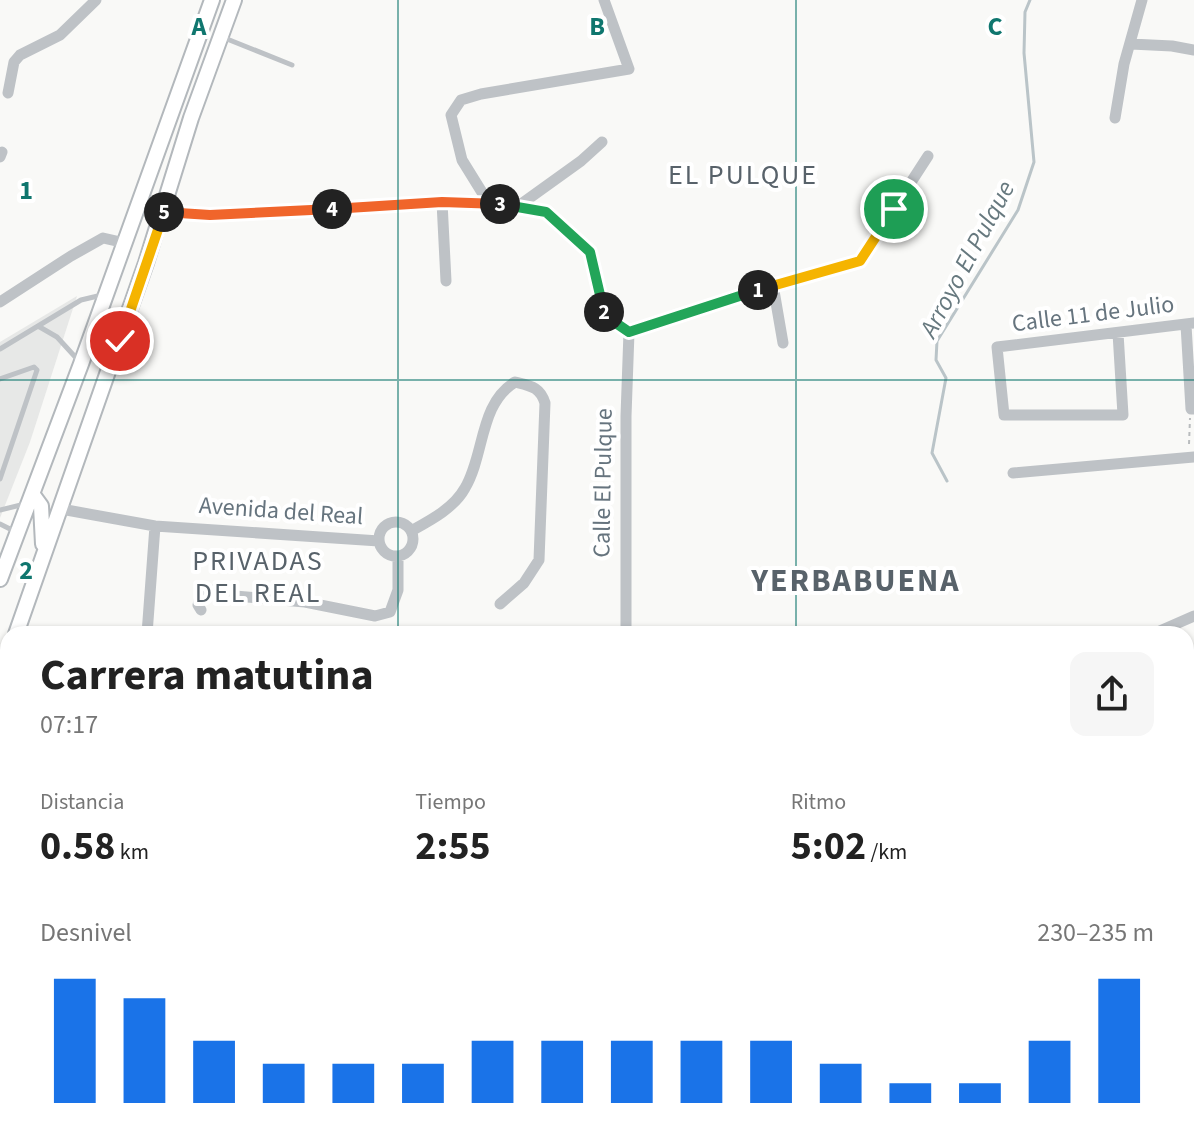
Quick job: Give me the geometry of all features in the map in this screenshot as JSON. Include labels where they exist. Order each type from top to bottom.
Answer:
[{"type":"main road","points":[[0,579],[212,0]]},
{"type":"main road","points":[[19,626],[234,0]]},
{"type":"main road","points":[[31,499],[41,506],[42,560]]},
{"type":"street","points":[[8,93],[14,62],[20,55],[60,35],[96,0]]},
{"type":"street","points":[[488,202],[462,160],[451,115],[461,100],[481,94],[629,69],[604,0]]},
{"type":"street","points":[[1115,118],[1124,64],[1142,0]]},
{"type":"street","points":[[1131,44],[1194,50]]},
{"type":"street","points":[[517,207],[602,142]]},
{"type":"street","points":[[163,212],[210,215],[442,202],[488,202],[546,212],[590,252],[601,307],[607,317],[629,332],[773,285],[860,261],[928,156]]},
{"type":"street","points":[[442,202],[446,281]]},
{"type":"street","points":[[0,302],[103,238],[125,243]]},
{"type":"street","points":[[773,285],[783,343]]},
{"type":"street","points":[[1190,324],[1192,409]]},
{"type":"street","name":"Calle 11 de Julio","points":[[1118,333],[1123,415],[1004,415],[997,347],[1190,324]]},
{"type":"street","name":"Calle El Pulque","points":[[626,626],[625,431],[629,332]]},
{"type":"street","points":[[411,531],[440,515],[464,490],[480,453],[488,417],[498,395],[515,382],[536,387],[545,403],[539,560],[524,583],[500,604]]},
{"type":"street","points":[[1013,473],[1191,458]]},
{"type":"street","name":"Avenida del Real","points":[[61,509],[155,526],[379,541]]},
{"type":"street","points":[[395,521],[405,524],[411,531],[411,547],[398,556],[382,549],[380,531],[386,524],[395,521]]},
{"type":"street","points":[[148,626],[155,526]]},
{"type":"street","points":[[201,610],[198,605],[200,597],[212,590],[223,595],[305,602],[375,616],[390,612],[398,590],[398,556]]},
{"type":"street","points":[[1171,626],[1194,616]]},
{"type":"lane","points":[[221,37],[292,65]]},
{"type":"lane","points":[[0,349],[81,300],[107,293]]},
{"type":"lane","points":[[38,326],[57,337],[81,364]]},
{"type":"lane","points":[[0,379],[34,367],[37,370],[0,477]]},
{"type":"lane","points":[[0,453],[10,450]]},
{"type":"lane","points":[[0,510],[31,499]]},
{"type":"lane","points":[[0,524],[18,534]]},
{"type":"path","points":[[1191,458],[1192,409]]},
{"type":"shaded area","points":[[77,296],[30,442],[0,518],[0,342]]},
{"type":"waterway","name":"Arroyo El Pulque","points":[[947,481],[932,453],[946,378],[936,360],[937,341],[1018,210],[1034,162],[1024,53],[1025,12],[1030,0]]},
{"type":"district","name":"EL PULQUE","points":[[743,175]]},
{"type":"district","name":"PRIVADAS DEL REAL","points":[[258,577]]},
{"type":"district","name":"YERBABUENA","points":[[856,581]]},
{"type":"route","points":[[120,341],[163,212],[210,215],[488,202],[546,212],[590,252],[601,307],[607,317],[629,332],[773,285],[860,261],[894,209]]}]
